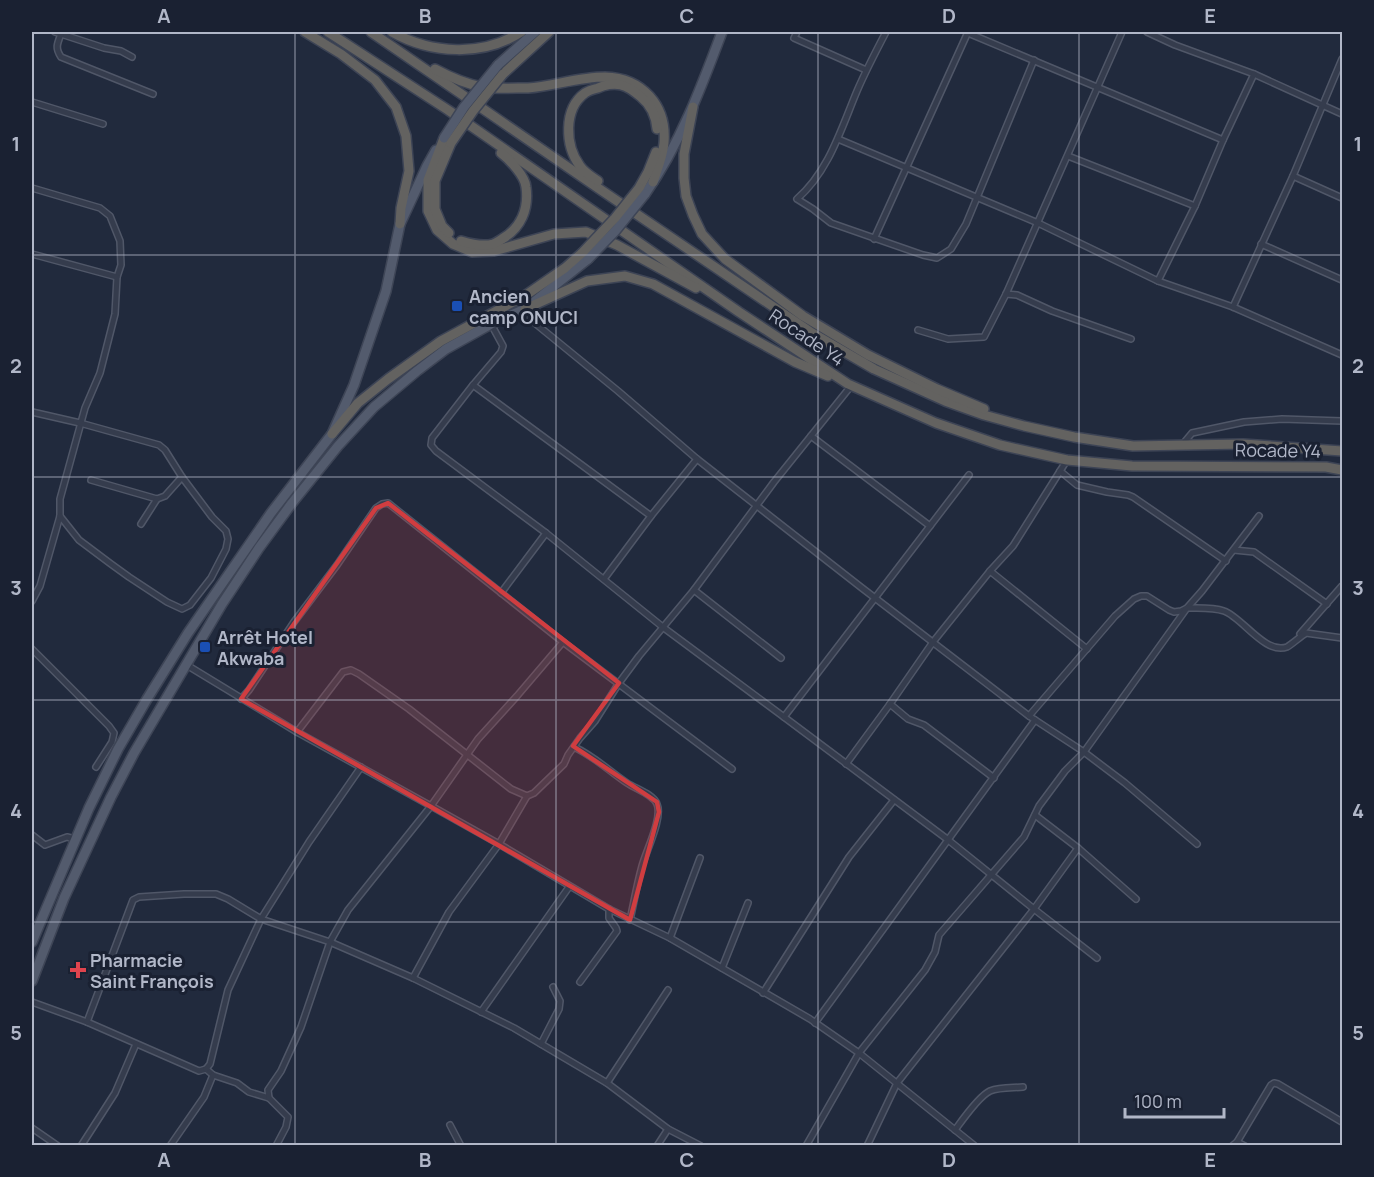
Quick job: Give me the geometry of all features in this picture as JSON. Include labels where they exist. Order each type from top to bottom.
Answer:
[{"type":"highway","points":[[305,32],[341,54],[375,80],[396,107],[406,136],[409,171],[400,224]]},
{"type":"highway","name":"Rocade Y4","points":[[327,32],[448,110],[739,312],[849,385],[936,423],[1000,445],[1067,460],[1132,466],[1326,467],[1342,470]]},
{"type":"highway","name":"Rocade Y4","points":[[370,32],[812,333],[874,369],[945,401],[1024,426],[1133,446],[1243,444],[1342,451]]},
{"type":"highway","points":[[393,32],[429,47],[457,50],[492,45],[521,32]]},
{"type":"highway","points":[[549,32],[501,70],[473,111],[447,141],[428,180],[428,211],[437,230],[453,244],[472,252],[494,251],[554,234],[586,231],[617,245],[739,312]]},
{"type":"highway","points":[[395,47],[444,74],[483,87],[526,88],[604,77],[622,79],[636,85],[652,98],[662,117],[664,143],[653,182]]},
{"type":"highway","points":[[332,434],[358,403],[441,341],[526,295],[585,256],[615,218],[642,191],[659,141],[656,119],[647,102],[633,90],[621,84],[603,86],[585,93],[576,105],[569,121],[572,152],[581,168],[639,215]]},
{"type":"highway","points":[[693,107],[684,154],[686,196],[702,234],[725,259],[803,316],[868,355],[938,389],[1024,426]]},
{"type":"highway","points":[[447,141],[435,181],[435,209],[442,226],[456,239],[473,245],[493,244],[507,236],[521,223],[526,206],[526,185],[510,160],[448,110]]},
{"type":"highway","points":[[523,310],[588,281],[625,276],[653,284],[795,362],[849,385]]},
{"type":"main road","points":[[501,70],[535,32]]},
{"type":"main road","points":[[642,191],[653,182],[673,149],[693,107],[722,32]]},
{"type":"main road","points":[[32,942],[75,838],[118,749],[188,633],[271,513],[332,434],[354,385],[386,291],[400,224],[428,166],[447,141]]},
{"type":"main road","points":[[32,981],[64,898],[134,753],[222,604],[292,503],[338,446],[375,407],[417,371],[446,349],[491,324],[523,310],[585,256]]},
{"type":"street","points":[[797,32],[794,38],[866,70]]},
{"type":"street","points":[[886,32],[866,70],[828,162],[807,190],[796,199],[831,223],[937,258],[951,249],[966,224],[1034,60]]},
{"type":"street","points":[[874,239],[968,32],[1223,140]]},
{"type":"street","points":[[918,330],[948,339],[984,337],[1006,294],[1122,32]]},
{"type":"street","points":[[1147,32],[1175,45],[1254,74],[1342,114]]},
{"type":"street","points":[[132,57],[121,51],[58,33],[56,46],[61,57],[153,93]]},
{"type":"street","points":[[1233,307],[1293,176],[1342,59]]},
{"type":"street","points":[[1158,281],[1195,206],[1254,74]]},
{"type":"street","points":[[32,102],[102,124]]},
{"type":"street","points":[[838,139],[1038,223],[1158,281],[1233,307],[1342,355]]},
{"type":"street","points":[[1068,156],[1195,206]]},
{"type":"street","points":[[1293,176],[1342,198]]},
{"type":"street","points":[[32,188],[100,208],[110,216],[120,241],[121,265],[117,277],[115,314],[100,373],[80,423],[60,499],[60,516],[40,586],[32,601]]},
{"type":"street","points":[[1261,244],[1342,280]]},
{"type":"street","points":[[32,254],[117,277]]},
{"type":"street","points":[[1006,294],[1017,295],[1052,311],[1131,339]]},
{"type":"street","points":[[523,310],[697,459],[1029,716],[1084,752],[1125,783],[1197,844]]},
{"type":"street","points":[[491,324],[503,346],[501,352],[432,438],[431,445],[436,451],[546,533],[664,628],[947,839],[1097,958]]},
{"type":"street","points":[[473,385],[651,516]]},
{"type":"street","points":[[413,978],[449,912],[499,844],[527,796],[534,793],[564,764],[568,755],[595,721],[639,656],[694,590],[756,505],[849,385]]},
{"type":"street","points":[[32,412],[159,445],[165,450],[212,517],[226,531],[228,539],[226,549],[211,578],[190,605],[182,609],[129,578],[80,540],[60,516]]},
{"type":"street","points":[[1182,445],[1192,433],[1244,422],[1282,419],[1342,421]]},
{"type":"street","points":[[811,436],[930,526]]},
{"type":"street","points":[[604,579],[697,459]]},
{"type":"street","points":[[846,764],[933,642],[1013,546],[1067,460]]},
{"type":"street","points":[[1060,471],[1077,485],[1133,497],[1226,561]]},
{"type":"street","points":[[784,717],[969,475]]},
{"type":"street","points":[[91,480],[157,499],[165,496],[182,477]]},
{"type":"street","points":[[141,524],[157,499]]},
{"type":"street","points":[[241,699],[376,508],[388,503],[563,642],[732,770]]},
{"type":"street","points":[[806,1146],[859,1053],[925,970],[935,952],[939,935],[1024,837],[1039,806],[1065,771],[1084,752],[1187,608],[1259,516]]},
{"type":"street","points":[[501,593],[546,533]]},
{"type":"street","points":[[1234,550],[1254,552],[1327,604]]},
{"type":"street","points":[[990,571],[1087,649]]},
{"type":"street","points":[[1029,716],[1115,616],[1134,598],[1147,596],[1174,612],[1187,608],[1225,611],[1275,648],[1287,647],[1342,586]]},
{"type":"street","points":[[694,590],[782,658]]},
{"type":"street","points":[[1294,640],[1306,633],[1342,638]]},
{"type":"street","points":[[268,1098],[268,1090],[281,1071],[301,1027],[330,942],[348,910],[431,806],[478,739],[563,642]]},
{"type":"street","points":[[32,649],[114,733],[112,742],[96,767]]},
{"type":"street","points":[[185,664],[297,732],[499,844],[569,887],[630,920],[670,938],[815,1023],[859,1053],[975,1146]]},
{"type":"street","points":[[297,732],[343,672],[351,670],[409,709],[504,784],[519,794],[527,796]]},
{"type":"street","points":[[890,704],[908,719],[924,725],[994,778]]},
{"type":"street","points":[[815,1023],[1035,720]]},
{"type":"street","points":[[574,747],[588,753],[657,802],[659,812],[642,865],[630,920]]},
{"type":"street","points":[[206,1070],[210,1064],[228,990],[261,918],[309,842],[361,767]]},
{"type":"street","points":[[763,993],[849,857],[894,800]]},
{"type":"street","points":[[1035,815],[1078,848],[1136,899]]},
{"type":"street","points":[[32,835],[45,845],[67,837],[75,838]]},
{"type":"street","points":[[867,1146],[897,1083],[1034,909],[1078,848]]},
{"type":"street","points":[[670,938],[700,858]]},
{"type":"street","points":[[481,1012],[569,887]]},
{"type":"street","points":[[87,1022],[133,900],[139,897],[216,894],[261,918],[330,942],[413,978],[514,1028],[607,1083],[668,1129],[701,1146]]},
{"type":"street","points":[[722,968],[748,903]]},
{"type":"street","points":[[580,982],[617,932],[609,918],[609,909]]},
{"type":"street","points":[[541,1044],[560,1009],[560,1001],[553,987]]},
{"type":"street","points":[[607,1083],[668,990]]},
{"type":"street","points":[[32,1002],[87,1022],[200,1071],[206,1070],[213,1075],[237,1083],[249,1092],[268,1098],[288,1117],[286,1127],[276,1146]]},
{"type":"street","points":[[81,1146],[115,1093],[136,1044]]},
{"type":"street","points":[[170,1146],[204,1097],[213,1075]]},
{"type":"street","points":[[1245,1146],[1234,1144],[1270,1085],[1274,1083],[1342,1122]]},
{"type":"street","points":[[955,1130],[971,1108],[989,1092],[1023,1087]]},
{"type":"street","points":[[450,1125],[461,1146]]},
{"type":"street","points":[[32,1128],[58,1146]]},
{"type":"street","points":[[657,1146],[668,1129]]},
{"type":"highlighted area","points":[[388,503],[619,683],[573,746],[657,802],[659,812],[630,920],[241,699],[376,508]]},
{"type":"place","name":"Ancien camp ONUCI","points":[[457,306]]},
{"type":"place","name":"Arrêt Hotel Akwaba","points":[[205,647]]},
{"type":"place","name":"Pharmacie Saint François","points":[[78,970]]}]
